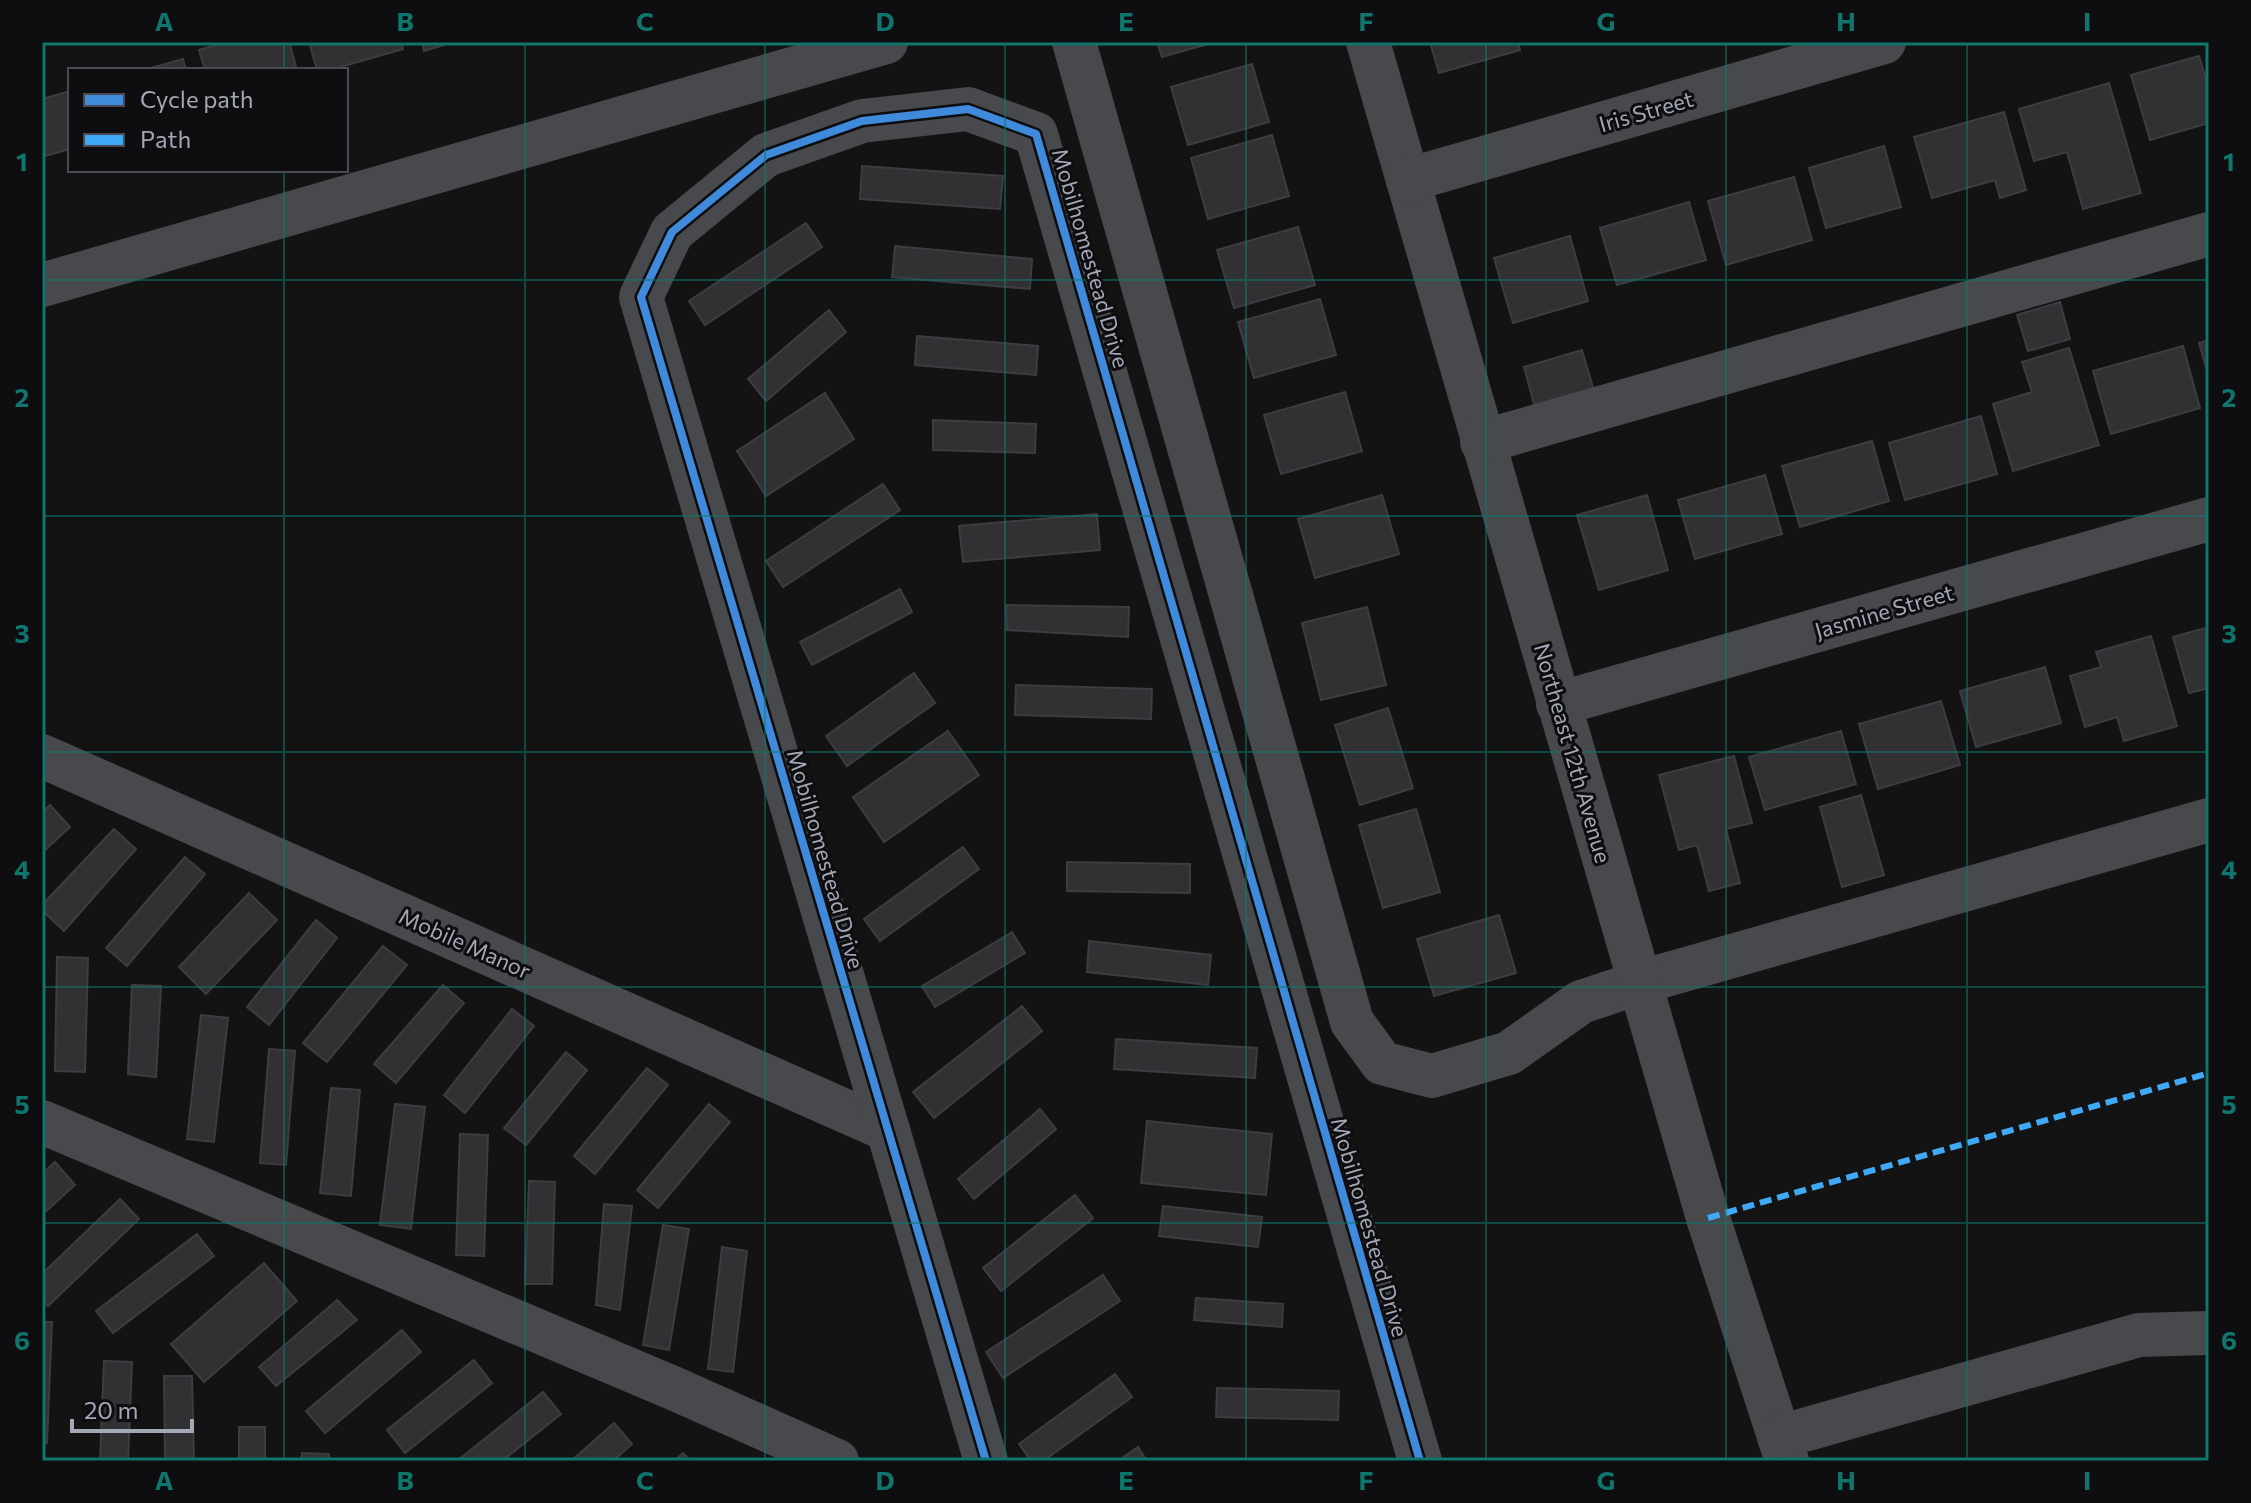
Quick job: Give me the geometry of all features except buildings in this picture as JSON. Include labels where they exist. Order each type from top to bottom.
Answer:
[{"type":"street","points":[[42,285],[886,42]]},
{"type":"street","points":[[1074,42],[1352,1022],[1382,1063],[1432,1076],[1509,1053],[1581,1002],[1641,982],[2209,820]]},
{"type":"street","name":"Northeast 12th Avenue","points":[[1368,42],[1708,1218],[1783,1449]]},
{"type":"street","name":"Iris Street","points":[[1408,180],[1884,42]]},
{"type":"street","name":"Mobilhomestead Drive","points":[[986,1461],[641,297],[672,232],[766,155],[862,121],[968,109],[1036,134],[1420,1461]]},
{"type":"street","points":[[1482,442],[2209,234]]},
{"type":"street","name":"Jasmine Street","points":[[1558,704],[2209,519]]},
{"type":"street","name":"Mobile Manor","points":[[42,756],[888,1130]]},
{"type":"street","points":[[42,1122],[673,1388],[837,1461]]},
{"type":"street","points":[[1783,1449],[2139,1335],[2209,1333]]},
{"type":"marked path","points":[[1708,1218],[2209,1073]]},
{"type":"cycle path","points":[[986,1461],[641,297],[672,232],[766,155],[862,121],[968,109],[1036,134],[1420,1461]]}]
